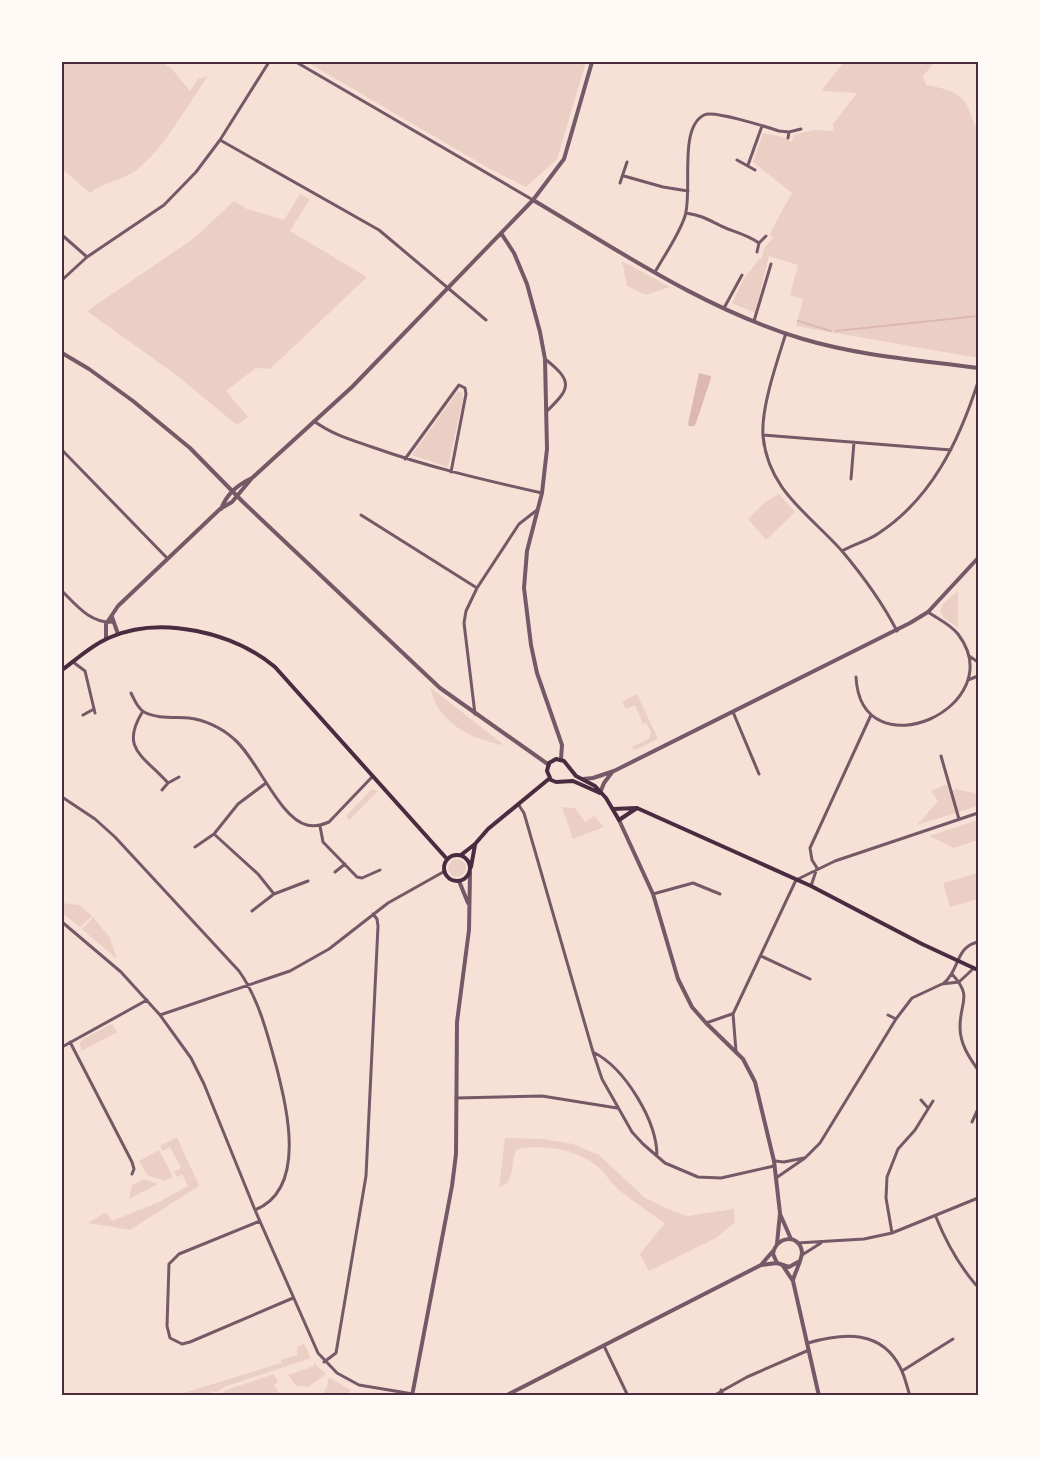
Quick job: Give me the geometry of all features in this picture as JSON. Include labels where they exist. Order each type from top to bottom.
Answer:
[{"type":"main road","points":[[62,670],[106,639],[136,630],[177,629],[219,636],[246,647],[261,655],[275,667],[447,859]]},
{"type":"main road","points":[[600,793],[565,780],[556,782],[550,778],[547,771],[549,765],[552,761],[561,759],[568,764],[576,776],[594,786],[600,793],[613,809],[619,820],[637,808]]},
{"type":"main road","points":[[565,780],[570,772],[569,768]]},
{"type":"main road","points":[[475,844],[470,872],[459,881],[450,879],[445,872],[444,865],[447,859],[461,855],[475,844],[488,829],[550,778]]},
{"type":"main road","points":[[613,809],[637,808],[811,886],[922,944],[976,969]]},
{"type":"main road","points":[[461,855],[467,858],[470,872]]},
{"type":"street","points":[[62,280],[87,258],[164,206],[196,172],[220,140],[269,62]]},
{"type":"street","points":[[296,62],[655,272],[724,308],[786,333],[853,350],[978,368]]},
{"type":"street","points":[[62,591],[95,620],[108,622],[113,619],[118,606],[220,509],[237,496],[252,478],[352,387],[532,200],[564,159],[592,62]]},
{"type":"street","points":[[655,272],[686,213],[689,144],[694,124],[703,115],[715,113],[789,132],[801,129]]},
{"type":"street","points":[[748,165],[762,126]]},
{"type":"street","points":[[789,132],[789,138]]},
{"type":"street","points":[[220,140],[379,230],[486,320]]},
{"type":"street","points":[[737,160],[756,170]]},
{"type":"street","points":[[620,183],[627,162]]},
{"type":"street","points":[[624,176],[663,187],[688,191]]},
{"type":"street","points":[[686,213],[710,219],[759,243]]},
{"type":"street","points":[[501,233],[514,253],[527,284],[545,359],[547,449],[542,493],[524,570],[526,610],[537,673],[562,745],[561,759]]},
{"type":"street","points":[[62,235],[87,258]]},
{"type":"street","points":[[757,252],[759,243],[766,236]]},
{"type":"street","points":[[754,321],[771,264]]},
{"type":"street","points":[[724,308],[742,275]]},
{"type":"street","points":[[786,333],[766,406],[763,435],[768,462],[780,487],[842,551],[874,591],[897,631]]},
{"type":"street","points":[[62,353],[89,369],[133,401],[190,448],[237,496],[441,688],[549,765]]},
{"type":"street","points":[[545,359],[560,374],[566,385],[565,392],[547,411]]},
{"type":"street","points":[[842,551],[877,535],[901,517],[937,476],[961,430],[978,382]]},
{"type":"street","points":[[405,459],[456,389],[462,386],[466,394],[451,473]]},
{"type":"street","points":[[314,421],[329,432],[405,459],[451,473],[542,493]]},
{"type":"street","points":[[763,435],[951,450]]},
{"type":"street","points":[[851,479],[854,442]]},
{"type":"street","points":[[62,450],[168,559]]},
{"type":"street","points":[[220,509],[226,496],[239,484],[252,478]]},
{"type":"street","points":[[475,714],[464,623],[466,611],[477,588],[519,524],[537,510]]},
{"type":"street","points":[[361,515],[477,588]]},
{"type":"street","points":[[582,779],[614,771],[897,631],[928,612],[978,558]]},
{"type":"street","points":[[856,677],[859,694],[871,715],[883,722],[908,726],[930,721],[940,715],[957,699],[968,680],[969,656],[958,634],[928,612]]},
{"type":"street","points":[[113,619],[118,634]]},
{"type":"street","points":[[106,639],[108,622]]},
{"type":"street","points":[[969,656],[978,662]]},
{"type":"street","points":[[73,662],[85,671],[95,711],[83,715]]},
{"type":"street","points":[[968,680],[978,676]]},
{"type":"street","points":[[131,693],[143,711],[160,717],[190,718],[220,728],[236,739],[251,757],[266,783],[298,821],[307,825],[320,826],[329,822],[372,777]]},
{"type":"street","points":[[143,711],[134,726],[132,740],[138,754],[168,783]]},
{"type":"street","points":[[734,712],[759,774]]},
{"type":"street","points":[[818,868],[812,860],[810,848],[871,715]]},
{"type":"street","points":[[941,756],[959,819]]},
{"type":"street","points":[[600,793],[604,783],[614,771]]},
{"type":"street","points":[[162,790],[168,783],[179,777]]},
{"type":"street","points":[[195,847],[214,834],[238,804],[266,783]]},
{"type":"street","points":[[62,797],[89,815],[115,837],[239,971],[248,986],[270,1042],[290,1135],[289,1156],[282,1183],[269,1202],[255,1210]]},
{"type":"street","points":[[518,804],[524,813],[602,1079],[632,1132],[657,1157],[677,1169],[698,1177],[721,1178],[774,1163],[805,1158]]},
{"type":"street","points":[[736,1051],[733,1014],[796,880],[818,868],[978,813]]},
{"type":"street","points":[[619,820],[653,894],[678,979],[693,1007],[706,1023],[736,1051],[750,1069],[755,1082],[774,1163],[780,1213],[777,1244],[761,1265]]},
{"type":"street","points":[[320,826],[323,842],[357,877],[362,878],[380,870]]},
{"type":"street","points":[[214,834],[258,874],[274,894]]},
{"type":"street","points":[[335,872],[345,864]]},
{"type":"street","points":[[811,886],[818,868]]},
{"type":"street","points":[[160,1015],[290,971],[343,939],[388,903],[445,872]]},
{"type":"street","points":[[62,922],[121,972],[160,1015],[191,1058],[204,1084],[310,1339],[324,1362],[344,1378],[366,1388],[413,1395],[456,1154],[457,1022],[469,930],[470,872]]},
{"type":"street","points":[[252,911],[274,894],[308,881]]},
{"type":"street","points":[[459,881],[470,906]]},
{"type":"street","points":[[653,894],[693,883],[720,894]]},
{"type":"street","points":[[324,1362],[336,1353],[366,1176],[378,926],[378,919],[373,914]]},
{"type":"street","points":[[942,984],[952,974],[959,954],[964,948],[978,942]]},
{"type":"street","points":[[761,956],[810,979]]},
{"type":"street","points":[[776,1178],[805,1158],[820,1143],[896,1019],[912,998],[942,984],[959,982],[976,969]]},
{"type":"street","points":[[952,974],[965,994],[961,1017],[961,1038],[968,1056],[978,1070]]},
{"type":"street","points":[[62,1047],[147,1000]]},
{"type":"street","points":[[706,1023],[733,1014]]},
{"type":"street","points":[[888,1015],[896,1019]]},
{"type":"street","points":[[70,1042],[132,1162],[134,1168],[132,1174]]},
{"type":"street","points":[[593,1052],[601,1056],[614,1069],[643,1106],[657,1142],[657,1157]]},
{"type":"street","points":[[456,1098],[542,1096],[617,1108]]},
{"type":"street","points":[[921,1100],[928,1108]]},
{"type":"street","points":[[892,1233],[886,1198],[887,1177],[898,1149],[915,1130],[933,1101]]},
{"type":"street","points":[[972,1122],[978,1109]]},
{"type":"street","points":[[797,1243],[864,1239],[892,1233],[978,1198]]},
{"type":"street","points":[[780,1213],[792,1239],[801,1249],[802,1255]]},
{"type":"street","points":[[936,1216],[954,1257],[967,1275],[978,1285]]},
{"type":"street","points":[[260,1221],[179,1254],[171,1261],[169,1264],[167,1326],[170,1338],[182,1344],[190,1342],[293,1298]]},
{"type":"street","points":[[777,1244],[785,1239],[792,1239]]},
{"type":"street","points":[[793,1281],[802,1255],[822,1242]]},
{"type":"street","points":[[773,1251],[777,1263]]},
{"type":"street","points":[[505,1395],[761,1265],[777,1263],[791,1267],[798,1262]]},
{"type":"street","points":[[783,1266],[793,1281],[819,1395]]},
{"type":"street","points":[[808,1343],[842,1335],[868,1338],[885,1347],[902,1371],[910,1395]]},
{"type":"street","points":[[902,1371],[953,1339]]},
{"type":"street","points":[[604,1346],[628,1395]]},
{"type":"street","points":[[713,1395],[809,1350]]},
{"type":"street","points":[[721,1390],[723,1395]]},
{"type":"shaded area","points":[[62,62],[162,62],[171,68],[190,91],[198,79],[208,76],[165,140],[145,162],[130,174],[90,193],[62,169]]},
{"type":"shaded area","points":[[307,62],[586,62],[557,159],[526,187],[490,169]]},
{"type":"shaded area","points":[[844,62],[935,62],[923,76],[926,85],[953,93],[963,99],[968,106],[978,130],[978,188],[976,191],[978,196],[978,358],[796,326],[803,299],[790,295],[798,265],[769,256],[755,313],[732,303],[743,280],[759,259],[762,259],[764,248],[773,238],[770,235],[772,229],[792,193],[753,162],[763,133],[783,137],[791,142],[794,135],[813,130],[834,131],[833,124],[857,93],[821,91]]},
{"type":"shaded area","points":[[300,194],[310,199],[290,231],[367,277],[270,369],[256,368],[226,391],[248,417],[237,425],[175,374],[87,311],[193,239],[234,201],[247,209],[284,220]]},
{"type":"shaded area","points":[[622,261],[670,287],[646,295],[627,286]]},
{"type":"shaded area","points":[[699,373],[711,376],[711,378],[696,423],[694,426],[689,426],[688,424]]},
{"type":"shaded area","points":[[458,391],[462,393],[463,398],[448,467],[412,455]]},
{"type":"shaded area","points":[[779,494],[795,512],[766,540],[748,519],[765,502]]},
{"type":"shaded area","points":[[958,591],[958,628],[944,618],[940,611],[943,604]]},
{"type":"shaded area","points":[[430,687],[504,745],[480,739],[457,727],[440,710]]},
{"type":"shaded area","points":[[637,694],[658,739],[635,750],[631,747],[649,739],[651,732],[646,723],[643,724],[635,705],[626,709],[622,702]]},
{"type":"shaded area","points":[[947,784],[949,791],[956,789],[978,794],[978,806],[917,825],[938,801],[931,791]]},
{"type":"shaded area","points":[[372,789],[378,791],[349,820],[346,816]]},
{"type":"shaded area","points":[[562,807],[575,808],[585,822],[594,816],[604,827],[573,839]]},
{"type":"shaded area","points":[[978,820],[978,840],[954,848],[929,836]]},
{"type":"shaded area","points":[[457,859],[463,862],[466,868],[463,874],[457,877],[451,874],[448,868],[451,862]]},
{"type":"shaded area","points":[[978,873],[978,899],[950,907],[943,883]]},
{"type":"shaded area","points":[[62,903],[80,905],[92,916],[80,927],[62,913]]},
{"type":"shaded area","points":[[93,917],[110,938],[117,959],[82,929]]},
{"type":"shaded area","points":[[112,1024],[117,1032],[81,1051],[80,1043],[83,1039]]},
{"type":"shaded area","points":[[177,1137],[199,1186],[130,1230],[88,1223],[106,1212],[112,1221],[159,1202],[188,1186],[182,1174],[177,1177],[174,1172],[181,1168],[170,1147],[163,1151],[160,1146]]},
{"type":"shaded area","points":[[505,1138],[544,1139],[573,1144],[599,1155],[644,1197],[666,1208],[687,1216],[734,1209],[735,1222],[716,1238],[649,1271],[640,1254],[665,1223],[619,1190],[589,1160],[559,1149],[538,1147],[517,1149],[510,1177],[505,1185],[499,1187]]},
{"type":"shaded area","points":[[159,1150],[173,1177],[164,1181],[147,1175],[139,1161]]},
{"type":"shaded area","points":[[144,1179],[158,1184],[129,1199],[132,1185]]},
{"type":"shaded area","points":[[304,1344],[311,1358],[224,1387],[217,1392],[211,1391],[209,1395],[177,1395],[281,1363],[281,1360],[297,1355],[297,1347]]},
{"type":"shaded area","points":[[313,1362],[326,1374],[308,1387],[296,1386],[288,1375],[314,1366]]},
{"type":"shaded area","points":[[274,1374],[278,1382],[274,1385],[279,1393],[276,1395],[219,1395],[226,1390]]},
{"type":"shaded area","points":[[330,1378],[351,1390],[348,1395],[322,1395]]},
{"type":"waterway","points":[[836,331],[978,316]]},
{"type":"waterway","points":[[798,321],[831,331]]}]
